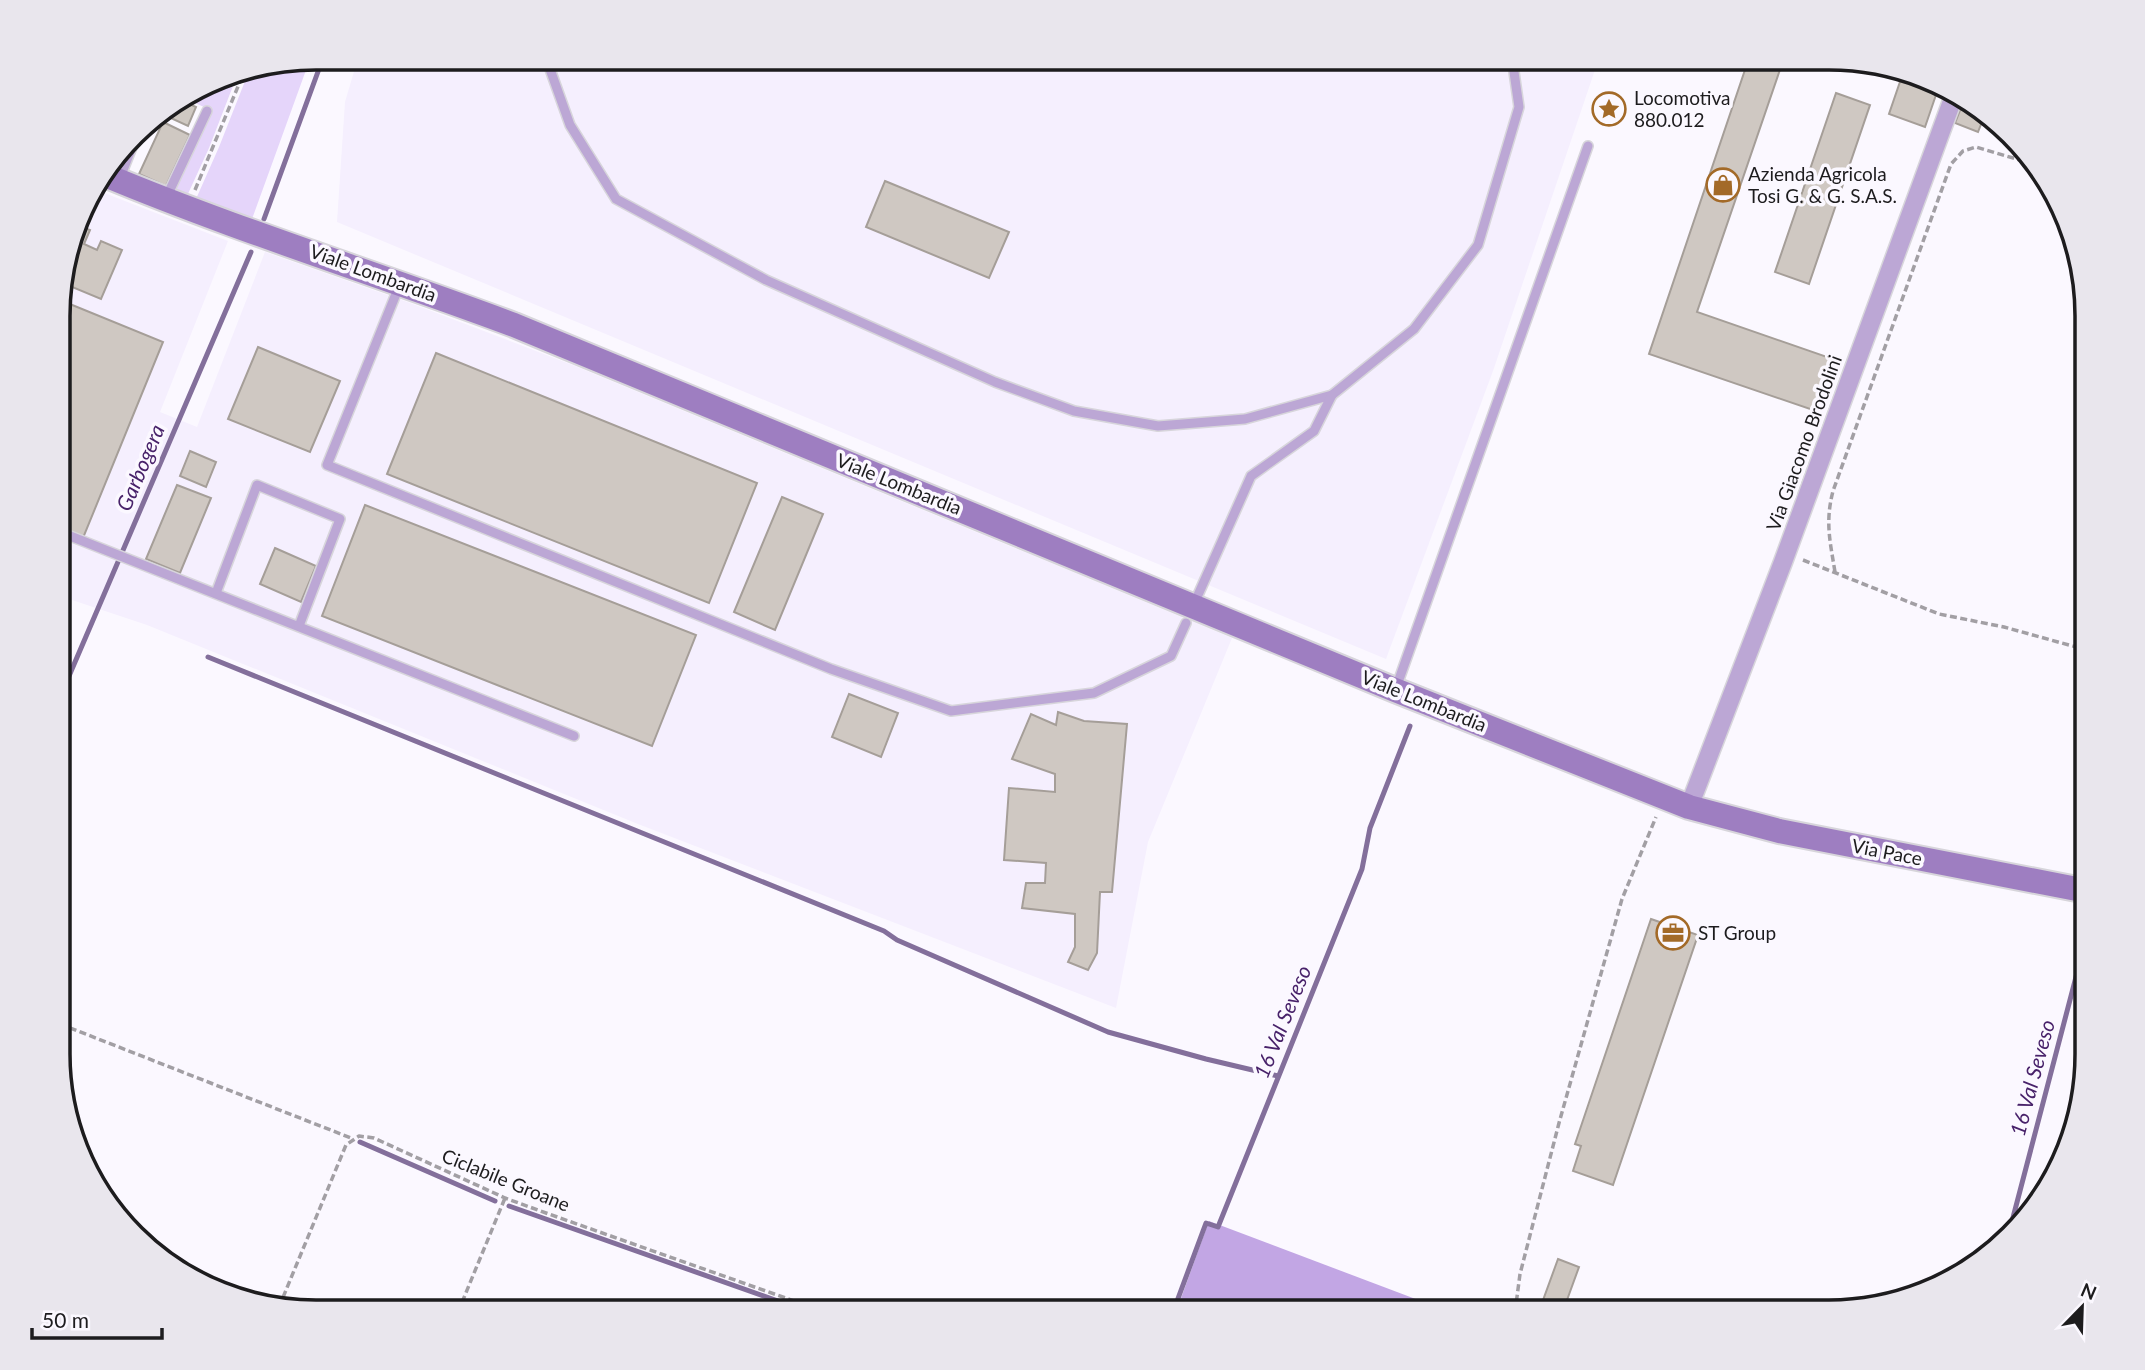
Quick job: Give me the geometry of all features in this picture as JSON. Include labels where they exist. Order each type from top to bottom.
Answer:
[{"type":"street","name":"Via Giacomo Brodolini","points":[[1689,807],[1786,554],[1951,103]]},
{"type":"street","name":"Viale Lombardia","points":[[112,178],[176,204],[400,282],[617,367],[1395,690],[1689,807]]},
{"type":"street","name":"Via Pace","points":[[1689,807],[1779,831],[2075,889]]},
{"type":"lane","points":[[551,71],[570,125],[616,199],[766,280],[995,382],[1074,411],[1158,426],[1245,419],[1332,395],[1414,329],[1478,245],[1519,107],[1514,70]]},
{"type":"lane","points":[[176,204],[207,111]]},
{"type":"lane","points":[[1395,690],[1588,146]]},
{"type":"lane","points":[[400,282],[327,465],[818,664],[951,711],[1094,693],[1171,656],[1186,623]]},
{"type":"lane","points":[[1198,595],[1251,476],[1314,431],[1332,395]]},
{"type":"lane","points":[[216,593],[257,485],[340,519],[299,626]]},
{"type":"lane","points":[[70,536],[574,736]]},
{"type":"path","points":[[176,204],[214,148],[240,82]]},
{"type":"path","points":[[1835,572],[1827,528],[1833,491],[1951,164],[1963,151],[1976,147],[2019,160]]},
{"type":"path","points":[[1786,554],[1939,614],[2004,627],[2074,647]]},
{"type":"path","points":[[1517,1299],[1520,1274],[1552,1148],[1622,899],[1664,798]]},
{"type":"path","name":"Ciclabile Groane","points":[[70,1028],[352,1139],[359,1136],[374,1138],[505,1198],[790,1300]]},
{"type":"path","points":[[283,1298],[346,1145],[352,1139]]},
{"type":"path","points":[[463,1300],[505,1198]]},
{"type":"shaded area","points":[[1595,70],[1493,371],[1386,659],[337,222],[345,102],[354,71]]},
{"type":"shaded area","points":[[306,71],[252,219],[196,199],[245,80],[284,72]]},
{"type":"shaded area","points":[[234,84],[187,196],[174,193],[210,110],[194,102]]},
{"type":"shaded area","points":[[103,193],[228,241],[160,412],[197,427],[265,252],[413,304],[575,366],[1232,638],[1148,842],[1116,1008],[638,824],[147,625],[70,599],[72,284],[83,237]]},
{"type":"shaded area","points":[[1209,1221],[1416,1299],[1181,1299]]},
{"type":"building","name":"Azienda Agricola Tosi G. & G. S.A.S.","points":[[1745,70],[1780,70],[1697,312],[1833,359],[1816,411],[1649,354]]},
{"type":"building","points":[[1900,80],[1936,94],[1925,127],[1889,114]]},
{"type":"building","points":[[1836,93],[1870,105],[1809,284],[1775,272]]},
{"type":"building","points":[[190,104],[196,107],[188,126],[170,118]]},
{"type":"building","points":[[1961,108],[1981,123],[1978,132],[1955,123]]},
{"type":"building","points":[[164,123],[190,135],[166,186],[139,174]]},
{"type":"building","points":[[885,181],[1009,232],[989,278],[866,227]]},
{"type":"building","points":[[86,229],[90,230],[84,244],[97,250],[101,241],[122,250],[101,299],[72,287],[78,252]]},
{"type":"building","points":[[71,304],[163,342],[83,538],[70,532]]},
{"type":"building","points":[[258,347],[340,381],[310,452],[228,419]]},
{"type":"building","points":[[436,353],[757,483],[709,603],[387,474]]},
{"type":"building","points":[[190,451],[216,462],[206,487],[180,476]]},
{"type":"building","points":[[177,485],[211,498],[180,573],[146,559]]},
{"type":"building","points":[[782,497],[823,514],[775,630],[734,612]]},
{"type":"building","points":[[365,505],[696,635],[652,746],[322,616]]},
{"type":"building","points":[[275,548],[316,566],[301,602],[260,584]]},
{"type":"building","points":[[849,694],[898,713],[881,757],[832,737]]},
{"type":"building","points":[[1058,712],[1084,721],[1127,724],[1112,892],[1100,892],[1097,953],[1088,970],[1068,962],[1075,947],[1075,914],[1022,908],[1026,883],[1045,883],[1046,863],[1004,860],[1009,788],[1055,792],[1055,774],[1012,759],[1031,714],[1056,725]]},
{"type":"building","points":[[1651,919],[1698,935],[1613,1185],[1573,1171],[1581,1146],[1575,1144]]},
{"type":"building","points":[[1558,1259],[1579,1267],[1567,1299],[1543,1299]]},
{"type":"waterway","name":"Garbogera","points":[[264,219],[318,71]]},
{"type":"waterway","name":"Garbogera","points":[[70,674],[251,252]]},
{"type":"waterway","points":[[208,657],[884,931],[897,940],[1108,1032],[1278,1076]]},
{"type":"waterway","name":"16 Val Seveso","points":[[1178,1299],[1206,1223],[1218,1227],[1362,869],[1370,828],[1410,726]]},
{"type":"waterway","name":"16 Val Seveso","points":[[2013,1217],[2075,981]]},
{"type":"waterway","points":[[360,1142],[495,1201]]},
{"type":"waterway","points":[[509,1206],[774,1300]]},
{"type":"place","name":"Locomotiva 880.012","points":[[1609,109]]},
{"type":"place","name":"Azienda Agricola Tosi G. & G. S.A.S.","points":[[1723,185]]},
{"type":"place","name":"ST Group","points":[[1673,933]]}]
